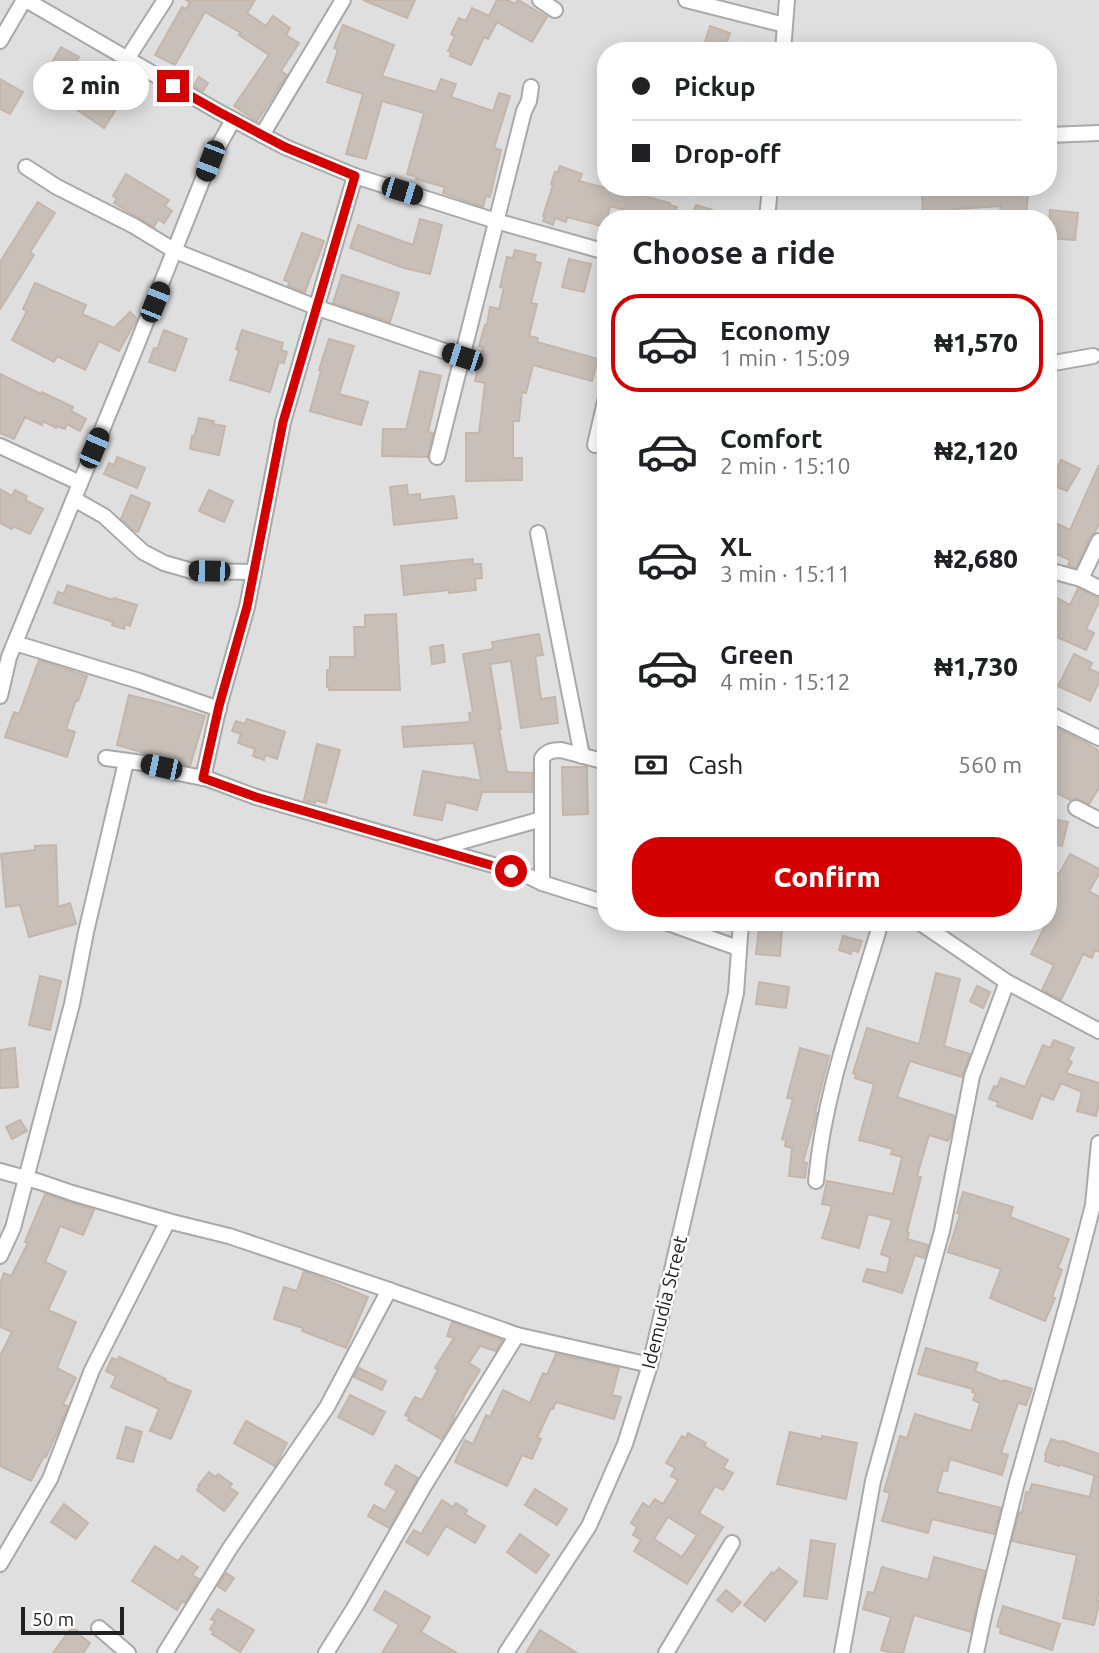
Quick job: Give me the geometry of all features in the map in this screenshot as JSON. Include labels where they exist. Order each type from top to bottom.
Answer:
[{"type":"street","points":[[0,41],[24,0],[285,147],[355,176],[597,249]]},
{"type":"street","points":[[127,59],[165,0]]},
{"type":"street","points":[[262,135],[343,0]]},
{"type":"street","points":[[541,0],[555,10]]},
{"type":"street","points":[[685,0],[785,25]]},
{"type":"street","points":[[784,42],[787,0]]},
{"type":"street","points":[[437,457],[531,88]]},
{"type":"street","points":[[0,696],[9,657],[210,161],[233,120]]},
{"type":"street","points":[[1057,135],[1099,133]]},
{"type":"street","points":[[26,167],[57,187],[134,226],[175,251],[318,308],[462,357]]},
{"type":"street","points":[[203,778],[247,607],[283,422],[355,176]]},
{"type":"street","points":[[1057,362],[1093,356]]},
{"type":"street","points":[[595,445],[597,436]]},
{"type":"street","points":[[0,446],[80,483]]},
{"type":"street","points":[[74,499],[104,516],[143,552],[164,563],[191,571],[254,572]]},
{"type":"street","points":[[538,533],[582,756]]},
{"type":"street","points":[[1081,579],[1099,541]]},
{"type":"street","points":[[1057,572],[1081,579],[1099,588]]},
{"type":"street","points":[[15,643],[219,709]]},
{"type":"street","points":[[1057,717],[1099,738]]},
{"type":"street","points":[[542,883],[542,758],[546,752],[561,750],[597,760]]},
{"type":"street","points":[[106,758],[161,767],[203,778],[256,797],[438,849],[597,900]]},
{"type":"street","points":[[0,1256],[13,1228],[72,1004],[126,762]]},
{"type":"street","points":[[1076,808],[1099,820]]},
{"type":"street","points":[[438,849],[542,819]]},
{"type":"street","points":[[690,931],[738,948]]},
{"type":"street","name":"Idemudia Street","points":[[506,1653],[589,1526],[625,1444],[650,1364],[736,993],[740,931]]},
{"type":"street","points":[[816,1181],[818,1154],[841,1048],[878,931]]},
{"type":"street","points":[[932,931],[1007,982],[1099,1031]]},
{"type":"street","points":[[842,1653],[873,1481],[942,1231],[972,1076],[1007,982]]},
{"type":"street","points":[[976,1653],[1016,1486],[1093,1205],[1099,1143]]},
{"type":"street","points":[[0,1171],[168,1221],[229,1236],[517,1335],[650,1364]]},
{"type":"street","points":[[0,1564],[50,1479],[92,1370],[168,1221]]},
{"type":"street","points":[[165,1653],[230,1549],[327,1407],[389,1290]]},
{"type":"street","points":[[326,1653],[517,1335]]},
{"type":"street","points":[[666,1653],[732,1543]]},
{"type":"street","points":[[99,1628],[128,1653]]},
{"type":"shaded area","points":[[0,0],[1099,0],[1099,1653],[0,1653]]},
{"type":"building","points":[[186,0],[255,0],[247,13],[266,26],[273,16],[290,28],[286,35],[299,43],[281,71],[287,75],[257,121],[234,106],[269,55],[239,35],[241,33],[205,12],[175,65],[155,55],[182,7],[186,9],[190,3]]},
{"type":"building","points":[[363,0],[415,0],[407,18]]},
{"type":"building","points":[[497,0],[507,0],[515,4],[518,0],[547,17],[532,42],[497,22],[488,39],[484,37],[471,65],[450,56],[448,51],[455,36],[451,34],[459,18],[466,21],[472,8],[489,16]]},
{"type":"building","points":[[343,25],[394,45],[382,76],[436,92],[441,79],[456,84],[451,97],[493,111],[499,93],[510,96],[494,148],[501,150],[490,197],[486,196],[483,207],[443,193],[445,187],[407,174],[424,113],[382,101],[366,159],[346,154],[363,94],[327,82],[338,50],[334,48]]},
{"type":"building","points":[[710,26],[730,33],[727,42],[705,42]]},
{"type":"building","points":[[61,47],[79,57],[64,81],[47,71]]},
{"type":"building","points":[[199,77],[208,83],[203,91],[193,86]]},
{"type":"building","points":[[0,79],[23,92],[10,114],[0,109]]},
{"type":"building","points":[[76,81],[94,94],[99,88],[110,95],[106,100],[117,108],[104,128],[64,101]]},
{"type":"building","points":[[560,166],[582,174],[579,181],[597,186],[597,196],[644,196],[677,207],[676,210],[624,210],[610,206],[609,210],[597,210],[597,225],[567,217],[566,222],[555,218],[553,225],[543,221],[543,216],[555,172],[558,172]]},
{"type":"building","points":[[126,174],[169,200],[165,206],[172,211],[164,223],[158,219],[154,227],[114,203],[117,199],[113,196]]},
{"type":"building","points":[[922,196],[1028,196],[1026,210],[1000,210],[1001,206],[923,210]]},
{"type":"building","points":[[38,202],[55,213],[30,252],[34,255],[0,309],[0,262]]},
{"type":"building","points":[[696,205],[712,210],[694,210]]},
{"type":"building","points":[[1057,211],[1078,213],[1075,240],[1057,239]]},
{"type":"building","points":[[420,219],[442,225],[430,274],[404,268],[350,248],[358,225],[413,245]]},
{"type":"building","points":[[302,233],[324,241],[305,292],[288,286],[289,282],[284,280]]},
{"type":"building","points":[[515,250],[536,255],[534,261],[541,263],[531,303],[537,304],[529,336],[538,338],[537,342],[597,359],[597,363],[592,381],[533,365],[526,393],[522,392],[519,421],[513,421],[513,458],[522,458],[522,480],[466,481],[466,433],[479,433],[485,383],[475,381],[483,347],[479,346],[490,307],[499,309],[504,288],[500,287],[507,257],[513,258]]},
{"type":"building","points":[[569,259],[591,264],[584,292],[562,287]]},
{"type":"building","points":[[342,275],[399,293],[390,322],[333,303]]},
{"type":"building","points":[[35,283],[86,305],[82,314],[114,328],[130,312],[137,319],[119,351],[99,341],[85,370],[57,356],[54,362],[12,340],[27,311],[23,309]]},
{"type":"building","points":[[164,330],[187,339],[175,371],[149,362]]},
{"type":"building","points":[[242,330],[283,343],[281,350],[287,352],[284,363],[279,362],[270,392],[230,380]]},
{"type":"building","points":[[329,339],[354,346],[339,394],[368,402],[361,425],[310,411]]},
{"type":"building","points":[[420,371],[441,376],[428,432],[433,433],[428,457],[382,456],[383,429],[406,429]]},
{"type":"building","points":[[0,374],[73,407],[71,411],[86,419],[80,431],[67,424],[65,429],[56,428],[43,421],[42,425],[25,417],[14,439],[0,433]]},
{"type":"building","points":[[199,418],[225,426],[219,455],[190,449]]},
{"type":"building","points":[[117,457],[145,468],[137,488],[104,474],[109,463],[114,465]]},
{"type":"building","points":[[1061,460],[1080,469],[1067,491],[1057,487],[1057,469]]},
{"type":"building","points":[[1099,465],[1099,524],[1076,568],[1068,565],[1070,560],[1057,554],[1057,524],[1070,530]]},
{"type":"building","points":[[407,485],[408,495],[420,494],[420,500],[454,496],[457,518],[394,525],[390,487]]},
{"type":"building","points":[[0,489],[12,496],[15,490],[27,496],[25,500],[43,509],[30,534],[0,523]]},
{"type":"building","points":[[209,490],[233,501],[224,522],[199,511]]},
{"type":"building","points":[[131,495],[150,503],[138,532],[121,519]]},
{"type":"building","points":[[473,559],[473,564],[481,564],[482,578],[475,579],[476,590],[404,595],[401,566]]},
{"type":"building","points":[[67,585],[137,605],[130,626],[125,624],[124,629],[112,625],[113,622],[54,603],[58,592],[64,594]]},
{"type":"building","points":[[1078,588],[1099,598],[1086,629],[1094,633],[1086,650],[1057,637],[1057,598],[1070,605]]},
{"type":"building","points":[[396,614],[400,690],[329,690],[327,670],[330,670],[330,657],[355,657],[354,627],[365,627],[365,615]]},
{"type":"building","points":[[539,634],[543,655],[535,656],[541,699],[555,697],[558,723],[521,728],[511,661],[490,664],[507,772],[532,773],[532,792],[482,792],[477,810],[446,802],[442,820],[414,815],[423,771],[481,781],[474,743],[404,747],[402,727],[470,722],[469,713],[473,712],[463,654],[493,649],[492,642]]},
{"type":"building","points":[[443,645],[445,662],[432,664],[430,647]]},
{"type":"building","points":[[1074,654],[1092,663],[1089,669],[1099,673],[1099,682],[1090,701],[1058,686]]},
{"type":"building","points":[[39,660],[87,676],[66,729],[75,732],[67,757],[5,737],[14,712],[19,714]]},
{"type":"building","points":[[129,695],[205,716],[190,766],[117,745]]},
{"type":"building","points":[[247,719],[285,732],[277,759],[265,755],[264,760],[253,756],[255,749],[238,743],[241,734],[232,731],[236,721],[245,724]]},
{"type":"building","points":[[1057,731],[1099,751],[1099,788],[1089,804],[1076,798],[1070,800],[1057,794]]},
{"type":"building","points":[[317,744],[340,750],[326,803],[304,800]]},
{"type":"building","points":[[562,767],[587,767],[588,814],[563,815]]},
{"type":"building","points":[[1057,820],[1068,822],[1062,846],[1057,845]]},
{"type":"building","points":[[56,845],[58,907],[70,903],[76,924],[29,937],[20,905],[6,907],[1,854],[35,850],[35,846]]},
{"type":"building","points":[[1070,854],[1099,869],[1089,891],[1099,897],[1099,952],[1095,950],[1092,958],[1083,954],[1061,1000],[1042,990],[1054,965],[1031,954],[1042,931],[1057,931],[1057,873],[1059,874]]},
{"type":"building","points":[[759,931],[782,931],[780,956],[756,954]]},
{"type":"building","points":[[843,936],[862,941],[858,952],[852,950],[851,954],[839,950]]},
{"type":"building","points":[[936,973],[960,979],[944,1046],[970,1054],[962,1077],[910,1061],[897,1097],[955,1116],[948,1141],[929,1135],[917,1176],[921,1177],[907,1232],[907,1239],[928,1245],[924,1258],[915,1255],[902,1293],[863,1281],[867,1269],[887,1273],[890,1257],[881,1254],[892,1220],[868,1214],[859,1248],[822,1238],[832,1206],[822,1204],[827,1181],[893,1194],[902,1157],[891,1154],[893,1149],[859,1140],[874,1084],[855,1078],[856,1074],[853,1073],[867,1028],[919,1044]]},
{"type":"building","points":[[40,976],[61,981],[50,1030],[29,1025]]},
{"type":"building","points":[[759,982],[789,987],[786,1008],[756,1004]]},
{"type":"building","points":[[977,986],[990,992],[983,1008],[970,1001]]},
{"type":"building","points":[[1054,1040],[1074,1048],[1068,1060],[1072,1062],[1066,1073],[1099,1083],[1096,1116],[1077,1111],[1082,1092],[1061,1083],[1053,1100],[1041,1095],[1032,1119],[997,1106],[998,1102],[989,1099],[994,1086],[997,1087],[1001,1078],[1025,1087],[1043,1045],[1050,1048]]},
{"type":"building","points":[[15,1048],[18,1087],[0,1088],[0,1050]]},
{"type":"building","points":[[800,1048],[829,1056],[803,1162],[807,1163],[805,1178],[789,1176],[792,1148],[785,1146],[786,1140],[782,1139],[793,1099],[787,1098]]},
{"type":"building","points":[[20,1120],[27,1131],[12,1139],[6,1127]]},
{"type":"building","points":[[963,1192],[1013,1207],[1010,1217],[1069,1239],[1058,1268],[1062,1270],[1052,1297],[1055,1298],[1045,1321],[990,1298],[1001,1269],[948,1252],[960,1214],[957,1213]]},
{"type":"building","points":[[45,1194],[94,1210],[83,1235],[60,1226],[45,1262],[66,1272],[48,1310],[76,1322],[57,1368],[76,1378],[63,1404],[68,1406],[54,1439],[31,1481],[0,1466],[0,1356],[12,1332],[0,1327],[0,1284],[4,1273],[11,1276],[28,1243],[25,1242]]},
{"type":"building","points":[[304,1271],[368,1297],[346,1348],[302,1331],[303,1328],[274,1319],[284,1287],[297,1291]]},
{"type":"building","points":[[452,1322],[503,1340],[496,1351],[480,1346],[469,1363],[480,1370],[441,1439],[408,1420],[409,1417],[405,1415],[415,1397],[422,1400],[438,1370],[435,1368],[454,1338],[447,1336]]},
{"type":"building","points":[[926,1348],[978,1363],[975,1371],[1032,1389],[1026,1405],[1018,1403],[1001,1453],[1008,1455],[1002,1475],[950,1459],[947,1471],[943,1470],[937,1492],[1001,1508],[994,1534],[932,1519],[928,1533],[882,1521],[890,1493],[884,1491],[900,1436],[907,1438],[915,1414],[971,1431],[980,1403],[973,1400],[976,1393],[972,1392],[973,1389],[918,1374]]},
{"type":"building","points":[[556,1354],[619,1368],[612,1395],[621,1397],[614,1419],[556,1402],[537,1438],[541,1439],[532,1459],[522,1455],[507,1486],[455,1462],[465,1440],[473,1444],[486,1415],[490,1417],[503,1390],[530,1403],[543,1373],[547,1375]]},
{"type":"building","points":[[119,1357],[191,1391],[171,1439],[150,1431],[159,1409],[111,1387],[116,1376],[106,1371],[112,1358],[118,1360]]},
{"type":"building","points":[[359,1368],[386,1381],[382,1390],[354,1377]]},
{"type":"building","points":[[350,1395],[385,1412],[373,1435],[338,1417]]},
{"type":"building","points":[[246,1421],[287,1443],[275,1466],[234,1443]]},
{"type":"building","points":[[126,1427],[142,1432],[133,1462],[117,1458]]},
{"type":"building","points":[[790,1432],[857,1443],[846,1499],[777,1484]]},
{"type":"building","points":[[688,1433],[706,1443],[704,1446],[728,1460],[723,1468],[733,1473],[723,1490],[715,1486],[699,1513],[723,1527],[687,1584],[634,1551],[641,1540],[633,1535],[637,1527],[631,1523],[643,1503],[649,1507],[655,1499],[663,1504],[678,1480],[671,1476],[675,1468],[666,1463],[682,1436],[686,1438]],"holes":[[[668,1517],[697,1535],[682,1557],[654,1539]]]},
{"type":"building","points":[[1051,1439],[1099,1454],[1099,1477],[1045,1461]]},
{"type":"building","points":[[396,1465],[418,1478],[389,1528],[368,1516],[374,1505],[385,1511],[397,1491],[385,1484]]},
{"type":"building","points":[[209,1472],[215,1477],[218,1474],[232,1484],[229,1487],[238,1493],[224,1511],[197,1490]]},
{"type":"building","points":[[1094,1477],[1099,1477],[1099,1604],[1094,1625],[1063,1618],[1077,1555],[1012,1541],[1026,1492],[1029,1493],[1032,1484],[1090,1497]]},
{"type":"building","points":[[535,1489],[567,1509],[557,1525],[525,1505]]},
{"type":"building","points":[[442,1500],[453,1507],[456,1503],[467,1510],[465,1514],[485,1526],[475,1543],[446,1526],[428,1555],[406,1542],[414,1530],[421,1534]]},
{"type":"building","points":[[64,1504],[88,1523],[76,1539],[51,1522]]},
{"type":"building","points":[[520,1534],[549,1555],[536,1573],[507,1552]]},
{"type":"building","points":[[811,1540],[835,1544],[827,1599],[804,1596]]},
{"type":"building","points":[[155,1546],[178,1561],[182,1556],[198,1567],[192,1575],[199,1579],[185,1603],[182,1601],[177,1610],[132,1581]]},
{"type":"building","points":[[934,1557],[985,1571],[971,1632],[914,1615],[903,1653],[881,1650],[891,1617],[863,1609],[868,1592],[874,1593],[882,1567],[928,1580]]},
{"type":"building","points":[[779,1568],[797,1582],[765,1621],[744,1605],[772,1572],[774,1574]]},
{"type":"building","points":[[226,1573],[234,1578],[225,1591],[218,1586]]},
{"type":"building","points":[[726,1590],[741,1602],[732,1612],[717,1600]]},
{"type":"building","points":[[385,1591],[430,1617],[421,1632],[457,1653],[382,1653],[399,1625],[374,1610]]},
{"type":"building","points":[[1003,1606],[1060,1624],[1052,1650],[1000,1633],[1001,1628],[997,1626]]},
{"type":"building","points":[[218,1609],[254,1630],[240,1652],[212,1634],[214,1632],[210,1629],[215,1621],[211,1619]]},
{"type":"building","points":[[72,1627],[90,1643],[83,1653],[53,1653]]},
{"type":"building","points":[[540,1630],[577,1653],[526,1653]]},
{"type":"route","points":[[173,86],[285,147],[355,176],[283,422],[247,607],[219,706],[203,778],[256,797],[511,871]]}]
